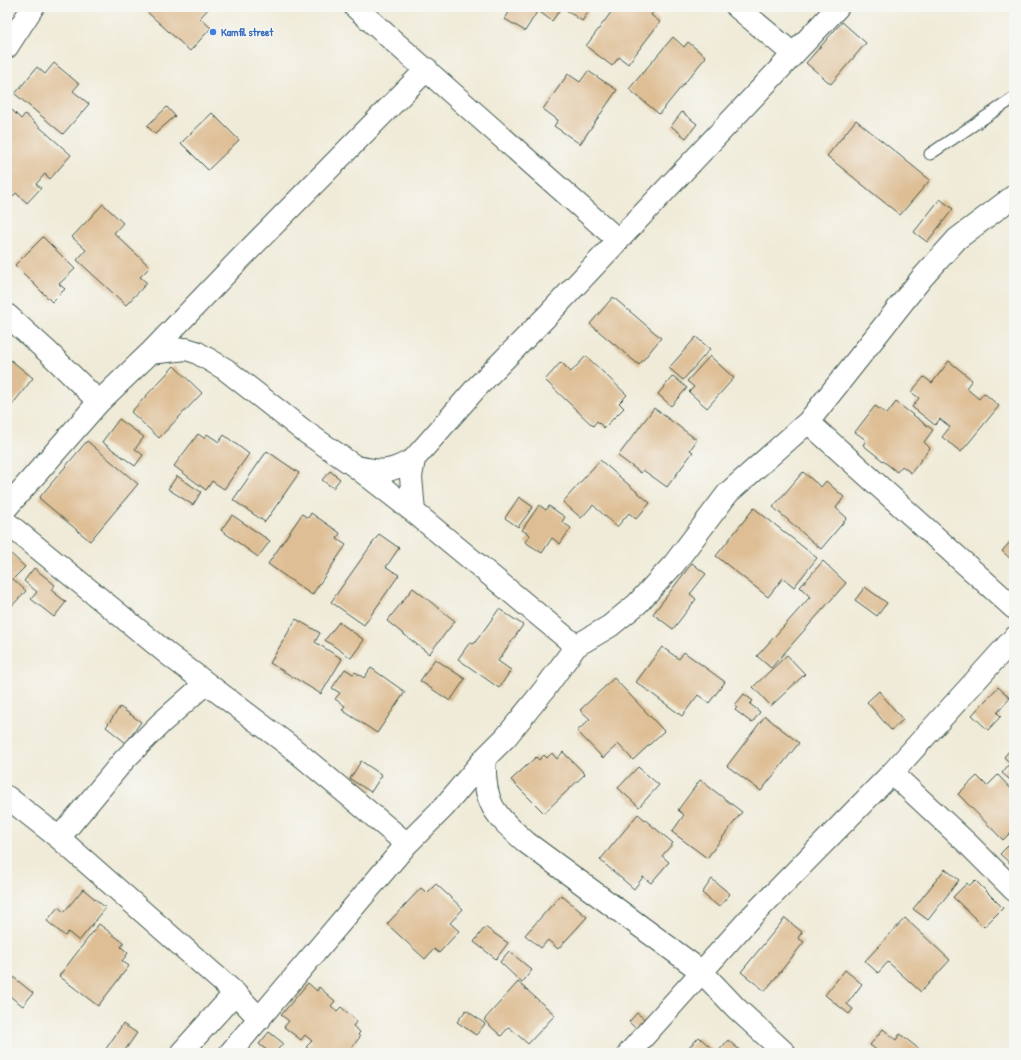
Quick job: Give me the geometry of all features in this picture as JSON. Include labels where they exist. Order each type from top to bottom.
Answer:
[{"type":"street","points":[[7,47],[33,7]]},
{"type":"street","points":[[355,7],[427,69],[618,240]]},
{"type":"street","points":[[737,7],[793,54]]},
{"type":"street","points":[[356,467],[373,471],[389,471],[414,459],[477,386],[545,318],[838,7]]},
{"type":"street","points":[[7,507],[99,402],[150,354],[427,69]]},
{"type":"street","points":[[230,1053],[407,844],[444,807],[485,758],[506,737],[544,690],[576,646],[610,626],[638,604],[674,564],[728,493],[808,422],[921,279],[957,239],[1014,196]]},
{"type":"street","points":[[191,311],[188,336],[196,352]]},
{"type":"street","points":[[7,315],[49,353],[99,402]]},
{"type":"street","points":[[150,354],[173,350],[186,350],[196,352],[225,369],[304,431],[356,467],[414,512],[576,646]]},
{"type":"street","points":[[808,422],[1014,608]]},
{"type":"street","points":[[414,459],[411,477],[414,512]]},
{"type":"street","points":[[7,523],[206,683],[291,747],[407,844]]},
{"type":"street","points":[[629,1053],[701,971],[892,773],[1014,638]]},
{"type":"street","points":[[59,838],[124,760],[206,683]]},
{"type":"street","points":[[485,758],[484,778],[486,795],[497,813],[527,843],[701,971],[736,1008],[785,1053]]},
{"type":"street","points":[[892,773],[968,844],[1014,890]]},
{"type":"street","points":[[7,797],[59,838],[235,993],[260,1019]]},
{"type":"street","points":[[444,807],[459,801],[469,800],[480,803],[497,813]]},
{"type":"street","points":[[181,1053],[235,993]]},
{"type":"lane","points":[[930,154],[1014,98]]},
{"type":"building","points":[[150,7],[210,7],[200,18],[211,28],[190,51],[146,11]]},
{"type":"building","points":[[512,7],[528,7],[537,12],[525,31],[505,19]]},
{"type":"building","points":[[533,7],[562,7],[552,21]]},
{"type":"building","points":[[562,7],[592,7],[582,21]]},
{"type":"building","points":[[615,7],[655,7],[656,8],[651,15],[660,22],[628,64],[619,57],[612,66],[586,46]]},
{"type":"building","points":[[842,22],[866,43],[831,84],[806,63]]},
{"type":"building","points":[[673,37],[684,47],[688,42],[706,57],[659,114],[629,89]]},
{"type":"building","points":[[54,63],[79,84],[73,91],[89,104],[63,134],[15,94],[37,67],[45,74]]},
{"type":"building","points":[[588,71],[617,90],[580,144],[554,126],[558,120],[543,109],[568,74],[580,82]]},
{"type":"building","points":[[167,107],[175,116],[155,134],[147,126]]},
{"type":"building","points":[[11,109],[21,119],[25,114],[71,155],[50,179],[45,174],[36,184],[41,188],[27,203],[16,193],[12,197],[7,192],[7,113]]},
{"type":"building","points":[[682,112],[697,124],[686,138],[671,126]]},
{"type":"building","points":[[212,113],[239,140],[208,170],[181,143]]},
{"type":"building","points":[[856,120],[930,180],[900,215],[827,156]]},
{"type":"building","points":[[940,199],[953,209],[927,242],[914,232]]},
{"type":"building","points":[[103,204],[123,223],[114,233],[150,267],[140,277],[147,283],[126,305],[77,260],[86,250],[72,237]]},
{"type":"building","points":[[43,237],[75,269],[59,284],[65,289],[52,302],[15,265]]},
{"type":"building","points":[[613,297],[661,338],[639,365],[590,324]]},
{"type":"building","points":[[696,337],[710,349],[683,380],[669,368]]},
{"type":"building","points":[[586,356],[627,395],[619,403],[624,408],[604,428],[597,421],[593,426],[545,380],[561,362],[571,372]]},
{"type":"building","points":[[710,356],[734,378],[707,408],[689,392],[694,387],[687,381]]},
{"type":"building","points":[[7,357],[33,378],[12,405],[7,401]]},
{"type":"building","points":[[949,361],[972,380],[966,388],[979,399],[984,393],[999,406],[961,452],[942,437],[950,427],[940,419],[935,425],[912,407],[919,398],[911,392],[924,377],[932,383]]},
{"type":"building","points":[[174,366],[202,393],[159,438],[131,412]]},
{"type":"building","points":[[673,376],[687,388],[671,406],[658,394]]},
{"type":"building","points":[[896,402],[933,430],[924,442],[930,448],[911,473],[902,466],[897,472],[863,445],[866,440],[855,432],[875,406],[887,414]]},
{"type":"building","points":[[654,408],[697,440],[690,450],[693,452],[667,487],[643,470],[641,473],[618,456]]},
{"type":"building","points":[[119,419],[144,437],[135,449],[143,455],[135,466],[102,442]]},
{"type":"building","points":[[198,434],[204,438],[207,434],[219,442],[224,435],[249,454],[224,489],[212,481],[206,490],[174,466]]},
{"type":"building","points":[[87,441],[138,484],[90,541],[39,498]]},
{"type":"building","points":[[267,451],[299,473],[265,522],[233,500]]},
{"type":"building","points":[[600,460],[650,503],[636,519],[629,513],[617,527],[593,505],[581,518],[563,502]]},
{"type":"building","points":[[330,471],[340,479],[333,488],[322,480]]},
{"type":"building","points":[[803,472],[821,487],[826,481],[844,497],[836,508],[847,518],[821,549],[773,507]]},
{"type":"building","points":[[177,476],[201,492],[193,505],[168,489]]},
{"type":"building","points":[[519,497],[533,507],[518,527],[505,518]]},
{"type":"building","points":[[539,505],[546,510],[549,506],[565,517],[562,522],[571,528],[560,544],[552,538],[542,553],[525,542],[530,535],[522,530]]},
{"type":"building","points":[[754,508],[817,558],[794,587],[783,578],[768,597],[716,556]]},
{"type":"building","points":[[311,513],[340,533],[337,539],[346,545],[312,595],[268,564],[302,514],[308,518]]},
{"type":"building","points":[[232,515],[270,541],[258,557],[221,530]]},
{"type":"building","points":[[379,534],[399,548],[386,567],[399,575],[364,625],[331,602]]},
{"type":"building","points":[[1014,538],[1014,562],[1002,551]]},
{"type":"building","points":[[7,550],[25,567],[13,579],[26,591],[7,611]]},
{"type":"building","points":[[823,561],[846,583],[771,668],[757,656],[810,597],[800,587]]},
{"type":"building","points":[[692,563],[706,574],[690,594],[696,599],[673,629],[653,614]]},
{"type":"building","points":[[34,568],[55,585],[51,590],[66,602],[54,617],[31,599],[37,592],[24,581]]},
{"type":"building","points":[[865,587],[887,603],[877,616],[855,600]]},
{"type":"building","points":[[413,588],[455,621],[429,654],[387,621]]},
{"type":"building","points":[[499,609],[523,625],[498,661],[511,670],[499,688],[458,659],[470,642],[474,644]]},
{"type":"building","points":[[296,619],[320,633],[315,642],[342,659],[321,694],[270,663]]},
{"type":"building","points":[[339,622],[364,640],[351,658],[325,640]]},
{"type":"building","points":[[662,647],[679,659],[684,652],[725,682],[709,703],[698,695],[682,716],[636,682]]},
{"type":"building","points":[[787,655],[805,674],[771,706],[753,687]]},
{"type":"building","points":[[435,659],[465,679],[450,701],[420,681]]},
{"type":"building","points":[[371,668],[405,692],[377,733],[342,710],[345,706],[335,699],[340,693],[332,688],[345,669],[353,674],[355,672],[364,678]]},
{"type":"building","points":[[614,678],[664,731],[633,760],[618,744],[603,758],[577,731],[590,719],[580,710]]},
{"type":"building","points":[[998,687],[1010,698],[997,713],[1001,716],[988,730],[972,715]]},
{"type":"building","points":[[879,691],[903,720],[891,730],[867,702]]},
{"type":"building","points":[[744,694],[753,701],[750,704],[760,712],[752,723],[735,710],[737,707],[735,705]]},
{"type":"building","points":[[120,707],[141,722],[126,743],[106,727]]},
{"type":"building","points":[[765,716],[799,743],[761,791],[727,766]]},
{"type":"building","points":[[1014,745],[1014,783],[1002,773],[1010,763],[1004,757]]},
{"type":"building","points":[[563,752],[585,774],[544,813],[511,780],[536,757],[539,760],[544,755],[547,758],[552,753],[557,759]]},
{"type":"building","points":[[361,761],[382,775],[371,792],[350,779]]},
{"type":"building","points":[[638,767],[659,785],[639,807],[618,788]]},
{"type":"building","points":[[998,775],[1014,792],[1014,829],[1003,840],[958,794],[977,776],[987,786]]},
{"type":"building","points":[[700,780],[742,812],[707,858],[672,832],[684,815],[678,810]]},
{"type":"building","points":[[638,814],[673,843],[662,856],[669,862],[651,883],[643,877],[634,889],[600,860]]},
{"type":"building","points":[[1014,840],[1014,867],[1000,854]]},
{"type":"building","points":[[945,869],[959,880],[928,920],[913,909]]},
{"type":"building","points":[[712,879],[730,894],[719,907],[702,893]]},
{"type":"building","points":[[975,880],[1003,908],[984,927],[953,897],[967,883],[969,886]]},
{"type":"building","points":[[436,884],[463,909],[450,923],[459,931],[439,953],[434,949],[425,959],[387,924],[421,888],[427,893]]},
{"type":"building","points":[[83,889],[106,908],[79,941],[68,932],[65,936],[47,921],[58,907],[64,912]]},
{"type":"building","points":[[561,895],[587,917],[558,949],[548,940],[541,948],[525,935]]},
{"type":"building","points":[[785,918],[802,932],[798,938],[804,942],[765,991],[741,972]]},
{"type":"building","points":[[905,918],[950,960],[921,992],[888,962],[878,973],[865,961]]},
{"type":"building","points":[[99,924],[124,943],[121,947],[128,953],[122,961],[129,966],[98,1006],[59,976]]},
{"type":"building","points":[[485,927],[508,943],[496,959],[474,942]]},
{"type":"building","points":[[509,951],[532,970],[522,983],[500,962]]},
{"type":"building","points":[[845,970],[862,984],[847,1004],[853,1009],[849,1014],[825,995]]},
{"type":"building","points":[[7,972],[33,993],[23,1006],[7,994]]},
{"type":"building","points":[[518,982],[555,1015],[528,1044],[509,1027],[501,1036],[484,1020]]},
{"type":"building","points":[[308,983],[317,991],[319,987],[335,1001],[331,1006],[337,1011],[341,1007],[357,1021],[353,1026],[360,1032],[358,1035],[360,1037],[347,1053],[313,1053],[306,1047],[312,1041],[305,1035],[301,1040],[284,1027],[289,1021],[281,1015]]},
{"type":"building","points":[[466,1010],[485,1024],[476,1035],[457,1022]]},
{"type":"building","points":[[637,1013],[651,1024],[642,1034],[629,1022]]},
{"type":"building","points":[[123,1024],[137,1033],[123,1053],[103,1053]]},
{"type":"building","points":[[883,1029],[896,1040],[900,1034],[924,1053],[880,1053],[870,1045]]},
{"type":"building","points":[[269,1032],[283,1043],[275,1053],[270,1053],[259,1044]]},
{"type":"building","points":[[699,1037],[717,1053],[684,1053]]},
{"type":"building","points":[[728,1040],[743,1053],[717,1053]]},
{"type":"place","name":"Kamfil street","points":[[213,32]]}]
